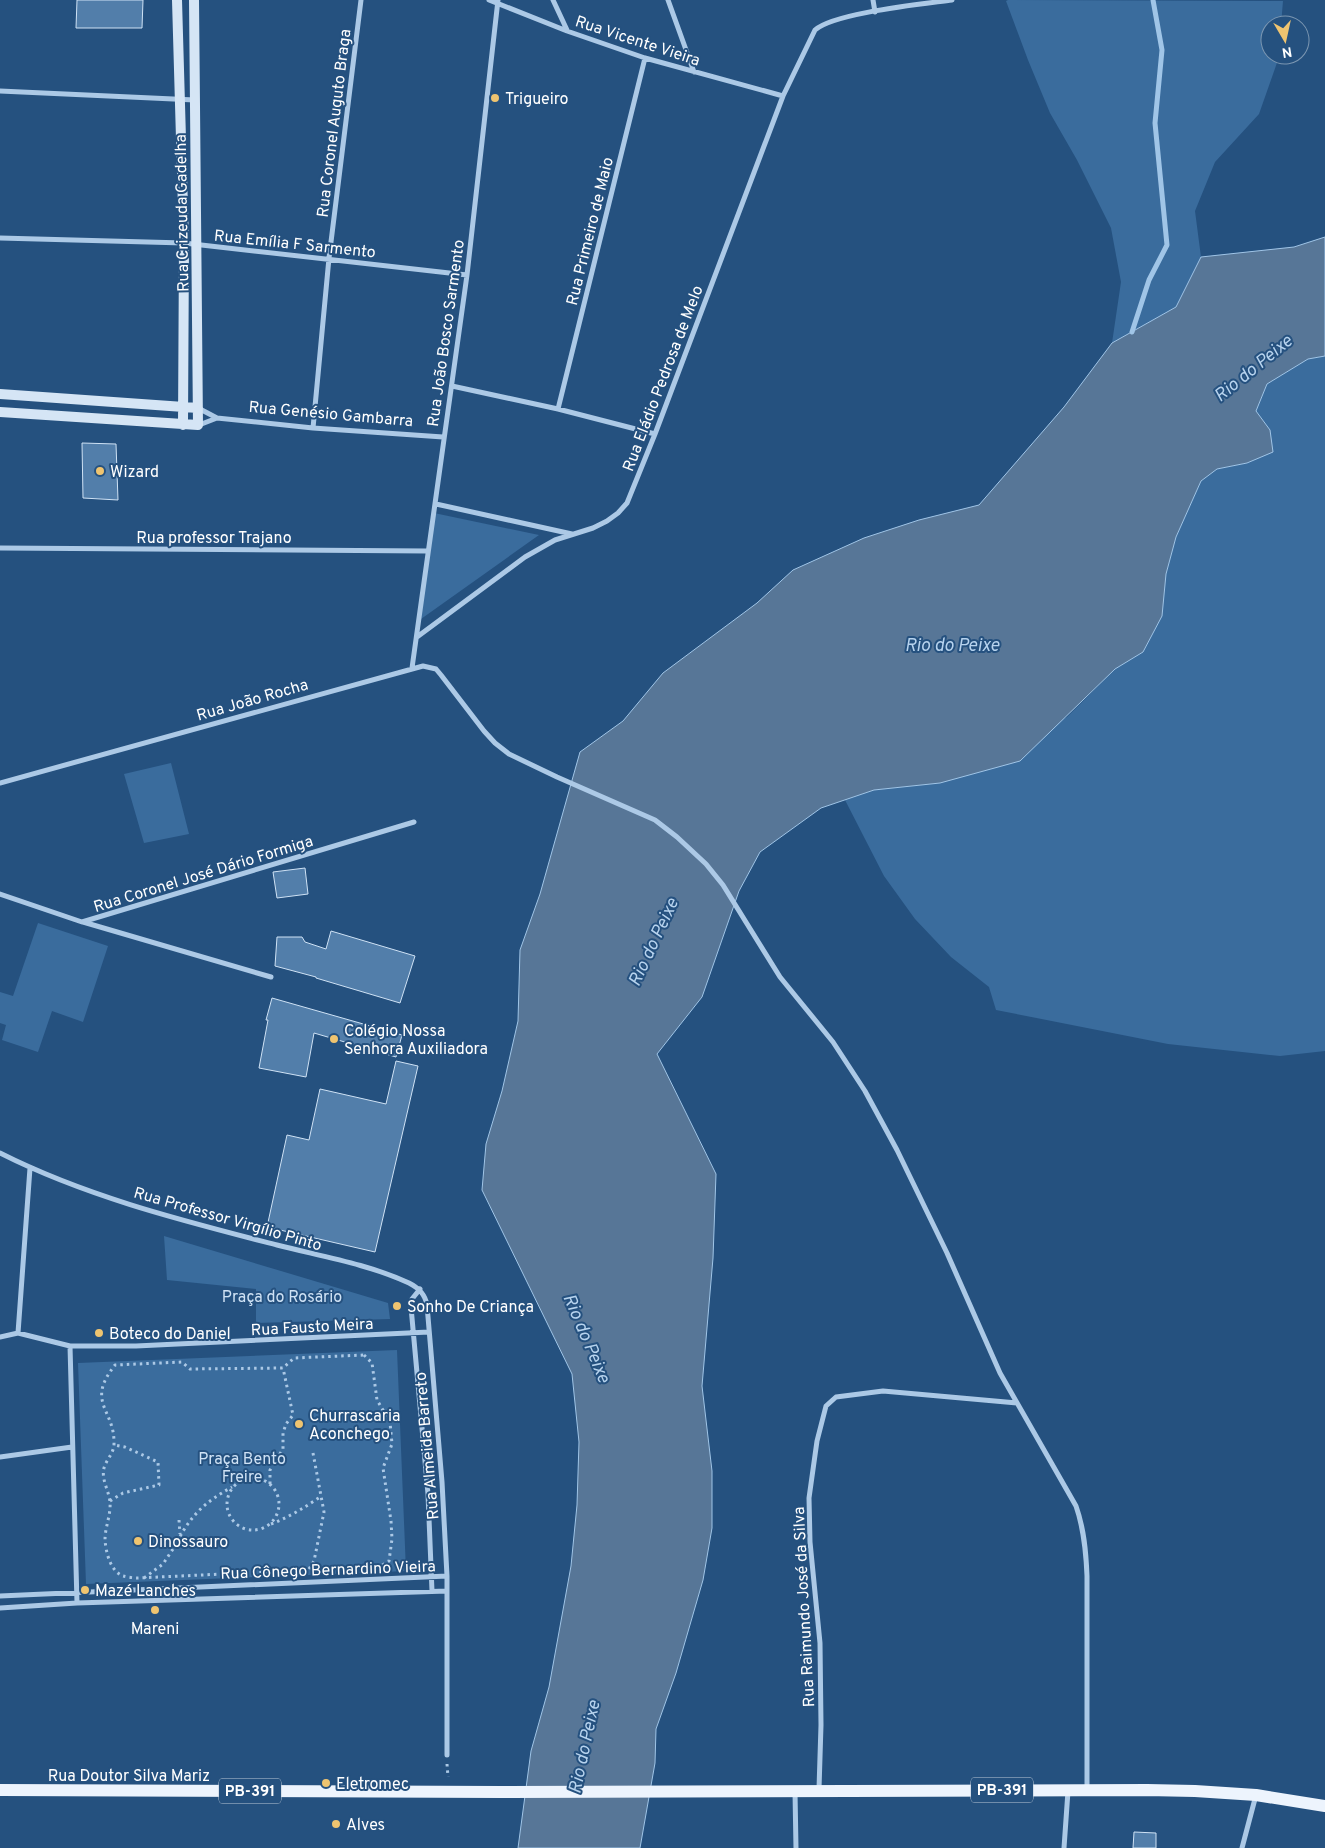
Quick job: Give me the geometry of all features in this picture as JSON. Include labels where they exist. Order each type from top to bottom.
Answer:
[{"type":"main road","name":"Rua Doutor Silva Mariz","points":[[0,1790],[448,1788],[500,1792],[795,1792]]},
{"type":"main road","name":"PB-391","points":[[795,1792],[1195,1791],[1256,1795],[1325,1806]]},
{"type":"street","name":"Rua Crizeuda Gadelha","points":[[177,0],[184,243],[183,425]]},
{"type":"street","name":"Rua Crizeuda Gadelha","points":[[194,0],[198,426]]},
{"type":"street","name":"Rua Coronel Auguto Braga","points":[[313,428],[329,258],[361,0]]},
{"type":"street","name":"Rua Vicente Vieira","points":[[489,0],[498,1],[567,31],[645,58],[783,96]]},
{"type":"street","points":[[553,0],[567,31]]},
{"type":"street","points":[[668,0],[694,72]]},
{"type":"street","points":[[873,0],[875,12],[952,0]]},
{"type":"street","name":"Rua João Bosco Sarmento","points":[[412,668],[467,275],[498,1]]},
{"type":"street","name":"Rua Eládio Pedrosa de Melo","points":[[417,637],[525,558],[555,540],[593,528],[607,521],[618,513],[626,503],[655,434],[783,96],[815,30],[829,22],[875,12]]},
{"type":"street","name":"Rua Primeiro de Maio","points":[[558,410],[645,58]]},
{"type":"street","points":[[0,91],[195,100]]},
{"type":"street","name":"Rua Emília F Sarmento","points":[[0,238],[184,243],[467,275]]},
{"type":"street","points":[[452,386],[655,434]]},
{"type":"street","name":"Rua Genésio Gambarra","points":[[0,394],[198,408],[217,418],[313,428],[443,437]]},
{"type":"street","name":"Rua Genésio Gambarra","points":[[0,412],[198,426],[217,418]]},
{"type":"street","points":[[436,504],[572,534]]},
{"type":"street","name":"Rua professor Trajano","points":[[0,548],[428,551]]},
{"type":"street","name":"Rua João Rocha","points":[[0,783],[423,666],[436,669],[484,731],[508,754],[655,820],[677,836],[706,864],[723,885],[780,977],[833,1042],[865,1091],[897,1150],[951,1262],[987,1347],[1017,1403],[1070,1493],[1082,1522],[1086,1545],[1088,1644],[1087,1790]]},
{"type":"street","name":"Rua Coronel José Dário Formiga","points":[[0,894],[82,922],[414,822]]},
{"type":"street","points":[[82,922],[271,977]]},
{"type":"street","name":"Rua Professor Virgílio Pinto","points":[[0,1153],[30,1168],[111,1198],[218,1230],[372,1270],[407,1282],[420,1289]]},
{"type":"street","points":[[0,1337],[18,1333],[30,1168]]},
{"type":"street","name":"Rua Almeida Barreto","points":[[432,1592],[433,1577],[411,1307],[412,1299],[420,1289],[426,1299],[442,1482],[447,1576],[447,1755]]},
{"type":"street","name":"Rua Fausto Meira","points":[[18,1333],[70,1346],[136,1346],[429,1332]]},
{"type":"street","points":[[70,1346],[78,1603]]},
{"type":"street","name":"Rua Raimundo José da Silva","points":[[819,1791],[822,1725],[820,1643],[810,1542],[809,1498],[817,1441],[826,1406],[836,1396],[883,1390],[1017,1403]]},
{"type":"street","points":[[0,1457],[72,1448]]},
{"type":"street","name":"Rua Cônego Bernardino Vieira","points":[[0,1596],[447,1576]]},
{"type":"street","points":[[0,1608],[78,1603],[447,1591]]},
{"type":"street","points":[[1064,1848],[1068,1790]]},
{"type":"street","points":[[795,1792],[796,1848]]},
{"type":"street","points":[[1242,1848],[1256,1795]]},
{"type":"path","points":[[364,1355],[372,1363],[377,1400],[390,1422],[392,1444],[383,1468],[392,1539],[388,1561],[381,1566],[144,1578],[122,1576],[113,1568],[108,1557],[105,1538],[110,1516],[110,1501],[104,1469],[114,1445],[112,1427],[104,1410],[101,1396],[103,1383],[115,1365],[182,1362],[190,1369],[283,1368],[294,1358],[364,1355]]},
{"type":"path","points":[[270,1484],[270,1470],[283,1449],[283,1433],[286,1424],[293,1415],[283,1368]]},
{"type":"path","points":[[110,1501],[123,1493],[159,1485],[158,1462],[126,1447],[114,1445]]},
{"type":"path","points":[[309,1570],[314,1561],[324,1512],[313,1454]]},
{"type":"path","points":[[144,1578],[163,1564],[192,1516],[239,1481],[253,1478],[262,1479],[270,1484],[278,1495],[278,1513],[268,1525]]},
{"type":"path","points":[[232,1487],[226,1503],[229,1516],[235,1524],[251,1530],[261,1529],[295,1514],[306,1505],[320,1498]]},
{"type":"path","points":[[177,1542],[180,1534],[179,1520]]},
{"type":"path","points":[[447,1755],[448,1788]]},
{"type":"green space","points":[[1006,1],[1283,1],[1282,15],[1260,15],[1260,65],[1276,65],[1259,114],[1215,162],[1195,211],[1201,257],[1176,307],[1112,343],[1121,282],[1111,228],[1077,160],[1050,113]]},
{"type":"green space","points":[[1325,356],[1325,1051],[1280,1056],[1168,1044],[996,1010],[989,987],[951,957],[915,919],[884,876],[845,800],[874,790],[940,783],[1067,717],[1115,669],[1143,652],[1162,616],[1166,574],[1176,537],[1201,481],[1217,469],[1247,463],[1270,430],[1256,411],[1267,384],[1308,359]]},
{"type":"green space","points":[[434,513],[539,535],[421,619]]},
{"type":"green space","points":[[171,763],[189,834],[144,843],[124,774]]},
{"type":"green space","points":[[38,923],[108,946],[83,1022],[52,1011],[38,1052],[2,1040],[6,1025],[0,1023],[0,992],[13,996]]},
{"type":"green space","name":"Praça do Rosário","points":[[164,1236],[388,1303],[390,1319],[256,1323],[256,1289],[167,1280]]},
{"type":"green space","name":"Praça Bento Freire","points":[[397,1350],[406,1571],[86,1584],[78,1363]]},
{"type":"water","name":"Rio do Peixe","points":[[1325,237],[1325,356],[1308,359],[1267,384],[1256,411],[1270,430],[1273,452],[1247,463],[1217,469],[1201,481],[1176,537],[1166,574],[1162,616],[1143,652],[1115,669],[1020,761],[940,783],[874,790],[821,808],[760,852],[739,891],[702,997],[657,1054],[716,1174],[713,1258],[702,1386],[712,1471],[712,1528],[703,1580],[676,1673],[656,1729],[655,1763],[640,1848],[518,1848],[531,1751],[549,1687],[571,1566],[577,1505],[579,1442],[572,1374],[482,1190],[486,1144],[502,1091],[518,1021],[520,950],[540,894],[580,752],[623,721],[663,673],[757,603],[793,570],[864,538],[919,520],[979,505],[1064,407],[1112,343],[1176,307],[1201,257],[1294,247]]},
{"type":"building","points":[[77,0],[143,0],[142,28],[76,28]]},
{"type":"building","name":"Wizard","points":[[82,443],[116,444],[118,500],[83,498]]},
{"type":"building","points":[[305,868],[308,894],[277,898],[273,872]]},
{"type":"building","points":[[331,931],[415,956],[400,1003],[275,966],[277,937],[302,937],[305,942],[326,949]]},
{"type":"building","points":[[272,998],[402,1035],[396,1057],[314,1033],[306,1077],[259,1068],[268,1020],[266,1020]]},
{"type":"building","points":[[396,1061],[418,1066],[375,1252],[267,1227],[287,1135],[309,1140],[320,1089],[386,1104]]},
{"type":"building","points":[[1134,1832],[1156,1833],[1156,1848],[1133,1848]]},
{"type":"waterway","points":[[1132,332],[1149,280],[1167,245],[1155,123],[1162,50],[1153,0]]},
{"type":"place","name":"Trigueiro","points":[[495,98]]},
{"type":"place","name":"Wizard","points":[[100,471]]},
{"type":"place","name":"Colégio Nossa Senhora Auxiliadora","points":[[334,1039]]},
{"type":"place","name":"Sonho De Criança","points":[[397,1306]]},
{"type":"place","name":"Boteco do Daniel","points":[[99,1333]]},
{"type":"place","name":"Churrascaria Aconchego","points":[[299,1424]]},
{"type":"place","name":"Dinossauro","points":[[138,1541]]},
{"type":"place","name":"Mazé Lanches","points":[[85,1590]]},
{"type":"place","name":"Mareni","points":[[155,1610]]},
{"type":"place","name":"Eletromec","points":[[326,1783]]},
{"type":"place","name":"Alves","points":[[336,1824]]}]
